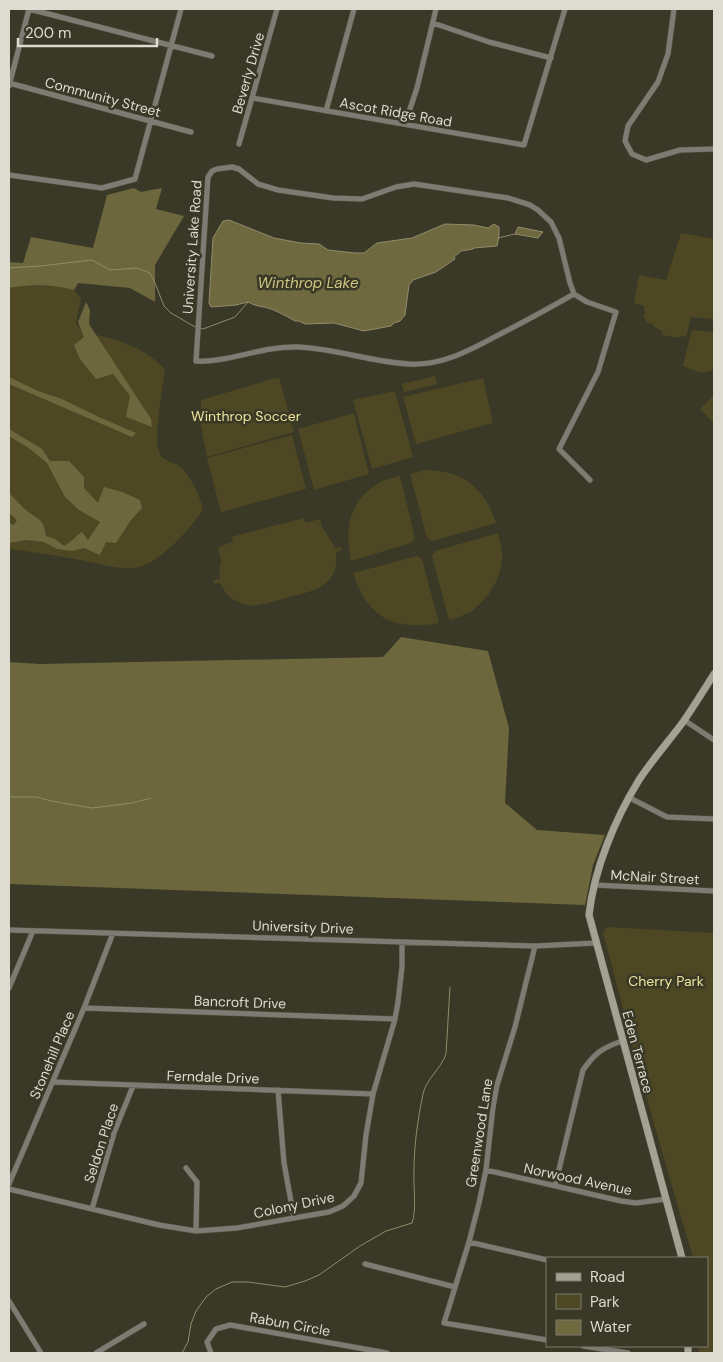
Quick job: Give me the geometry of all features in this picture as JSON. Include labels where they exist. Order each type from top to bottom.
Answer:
[{"type":"street","points":[[9,84],[29,9],[212,56]]},
{"type":"street","points":[[9,175],[102,188],[135,179],[181,9]]},
{"type":"street","name":"Beverly Drive","points":[[239,144],[277,9]]},
{"type":"street","points":[[326,111],[354,9]]},
{"type":"street","points":[[405,124],[436,9]]},
{"type":"street","points":[[433,23],[487,41],[551,58],[565,9]]},
{"type":"street","points":[[674,9],[668,54],[658,82],[628,126],[625,141],[632,154],[646,160],[680,150],[714,149]]},
{"type":"street","name":"Ascot Ridge Road","points":[[253,98],[524,145],[551,58]]},
{"type":"street","name":"Community Street","points":[[9,84],[191,132]]},
{"type":"street","name":"University Lake Road","points":[[232,167],[258,184],[278,190],[333,198],[362,199],[396,187],[414,184],[508,198],[530,204],[551,222],[559,238],[574,294],[475,348],[453,358],[428,364],[409,364],[297,347],[271,348],[207,362],[196,361],[208,177],[217,168],[232,167]]},
{"type":"street","points":[[574,294],[587,302],[616,312],[598,372],[559,449],[590,480]]},
{"type":"street","name":"Eden Terrace","points":[[682,1257],[589,915],[595,885],[613,832],[639,780],[684,720],[714,674]]},
{"type":"street","points":[[684,720],[714,740]]},
{"type":"street","points":[[630,798],[667,817],[714,819]]},
{"type":"street","name":"McNair Street","points":[[595,885],[714,891]]},
{"type":"street","name":"University Drive","points":[[9,930],[535,946],[596,943]]},
{"type":"street","points":[[9,988],[33,931]]},
{"type":"street","name":"Stonehill Place","points":[[9,1184],[84,1008],[113,933]]},
{"type":"street","name":"Colony Drive","points":[[9,1189],[196,1232],[222,1230],[329,1212],[343,1206],[354,1196],[361,1183],[373,1094],[395,1019],[401,984],[402,942]]},
{"type":"street","name":"Greenwood Lane","points":[[535,946],[515,1027],[497,1085],[486,1170],[469,1242],[444,1323],[546,1340]]},
{"type":"street","name":"Bancroft Drive","points":[[84,1008],[395,1019]]},
{"type":"street","points":[[555,1186],[583,1070],[594,1055],[607,1046],[622,1041]]},
{"type":"street","name":"Ferndale Drive","points":[[53,1082],[373,1094]]},
{"type":"street","name":"Seldon Place","points":[[92,1209],[114,1133],[133,1086]]},
{"type":"street","points":[[278,1090],[284,1163],[294,1218]]},
{"type":"street","points":[[186,1168],[197,1182],[196,1232]]},
{"type":"street","name":"Norwood Avenue","points":[[486,1170],[621,1201],[636,1203],[666,1199]]},
{"type":"street","points":[[469,1242],[546,1260]]},
{"type":"street","points":[[365,1264],[455,1287]]},
{"type":"street","points":[[9,1301],[41,1353]]},
{"type":"street","points":[[96,1353],[144,1324]]},
{"type":"street","name":"Rabun Circle","points":[[211,1353],[207,1342],[216,1329],[230,1325],[387,1353]]},
{"type":"street","points":[[589,1347],[628,1353]]},
{"type":"green space","points":[[681,233],[714,239],[714,319],[691,317],[686,337],[680,336],[679,338],[662,335],[663,332],[651,323],[648,324],[643,316],[645,314],[644,306],[634,303],[639,275],[666,280]]},
{"type":"green space","points":[[23,285],[60,286],[74,290],[81,299],[76,323],[83,333],[117,340],[137,348],[165,369],[158,426],[158,448],[162,457],[179,466],[191,480],[203,509],[192,525],[175,543],[147,564],[132,568],[119,568],[9,549],[9,288]]},
{"type":"green space","points":[[693,330],[714,332],[714,369],[710,371],[698,372],[683,366]]},
{"type":"green space","points":[[435,376],[437,384],[404,392],[402,384]]},
{"type":"green space","name":"Winthrop Soccer","points":[[279,377],[294,432],[207,457],[200,420],[201,400]]},
{"type":"green space","points":[[483,378],[493,423],[416,444],[403,397]]},
{"type":"green space","points":[[395,391],[413,457],[372,469],[353,400]]},
{"type":"green space","points":[[714,395],[714,423],[700,409]]},
{"type":"green space","points":[[354,413],[369,474],[314,490],[298,429]]},
{"type":"green space","points":[[292,435],[306,489],[221,512],[207,458]]},
{"type":"green space","points":[[425,470],[451,474],[471,483],[485,500],[496,523],[432,541],[427,538],[410,474]]},
{"type":"green space","points":[[400,476],[415,538],[411,543],[351,561],[349,532],[352,513],[356,505],[378,483]]},
{"type":"green space","points":[[304,518],[305,523],[320,519],[335,548],[341,547],[342,550],[336,552],[334,572],[324,585],[308,592],[270,603],[251,606],[232,599],[220,583],[215,584],[213,580],[220,579],[221,560],[218,547],[233,542],[231,537]]},
{"type":"green space","points":[[498,533],[502,557],[501,568],[491,591],[474,609],[449,620],[432,556],[435,551]]},
{"type":"green space","points":[[417,556],[422,559],[439,623],[408,625],[384,618],[366,601],[353,573]]},
{"type":"green space","name":"Cherry Park","points":[[607,927],[714,933],[714,1353],[699,1353],[699,1347],[708,1347],[708,1257],[693,1257],[652,1117],[603,933]]},
{"type":"shaded area","points":[[134,188],[141,192],[162,188],[156,209],[184,216],[155,265],[155,302],[130,288],[78,283],[74,290],[41,285],[9,288],[9,262],[23,263],[31,237],[93,248],[107,195]]},
{"type":"shaded area","points":[[86,302],[90,310],[89,324],[151,419],[152,427],[126,417],[130,396],[113,374],[96,379],[80,359],[74,345],[84,337],[78,322]]},
{"type":"shaded area","points":[[9,377],[136,433],[132,437],[9,384]]},
{"type":"shaded area","points":[[9,429],[42,449],[50,461],[69,461],[84,477],[84,488],[98,503],[104,487],[140,500],[142,508],[131,520],[116,543],[106,542],[100,555],[84,548],[72,551],[57,549],[44,542],[26,540],[9,543],[9,523],[14,525],[17,520],[9,513],[9,493],[42,522],[46,536],[55,539],[64,546],[82,532],[88,540],[100,522],[79,510],[65,497],[47,463],[30,449],[9,436]]},
{"type":"shaded area","points":[[401,637],[488,651],[509,728],[505,803],[537,830],[605,835],[593,865],[585,905],[9,884],[9,662],[40,664],[383,657]]},
{"type":"water","name":"Winthrop Lake","points":[[229,220],[274,238],[319,244],[328,250],[355,253],[364,253],[377,243],[412,238],[445,224],[474,225],[488,228],[494,224],[499,227],[499,236],[497,246],[461,251],[454,257],[455,259],[436,272],[413,280],[409,285],[405,315],[400,321],[391,326],[364,331],[334,323],[305,324],[272,309],[248,302],[211,307],[209,303],[213,238],[223,221]]},
{"type":"water","points":[[518,227],[543,232],[538,238],[515,234]]},
{"type":"waterway","points":[[498,238],[515,234]]},
{"type":"waterway","points":[[9,268],[92,260],[110,270],[137,268],[150,273],[164,306],[171,313],[195,327]]},
{"type":"waterway","points":[[200,328],[203,329],[235,317],[248,302]]},
{"type":"waterway","points":[[9,797],[37,797],[92,808],[132,803],[151,798]]},
{"type":"waterway","points":[[182,1353],[188,1342],[191,1324],[196,1311],[206,1297],[216,1289],[232,1282],[248,1282],[285,1287],[305,1281],[319,1275],[360,1246],[386,1231],[412,1223],[415,1204],[415,1151],[419,1112],[425,1089],[446,1054],[450,987]]}]
